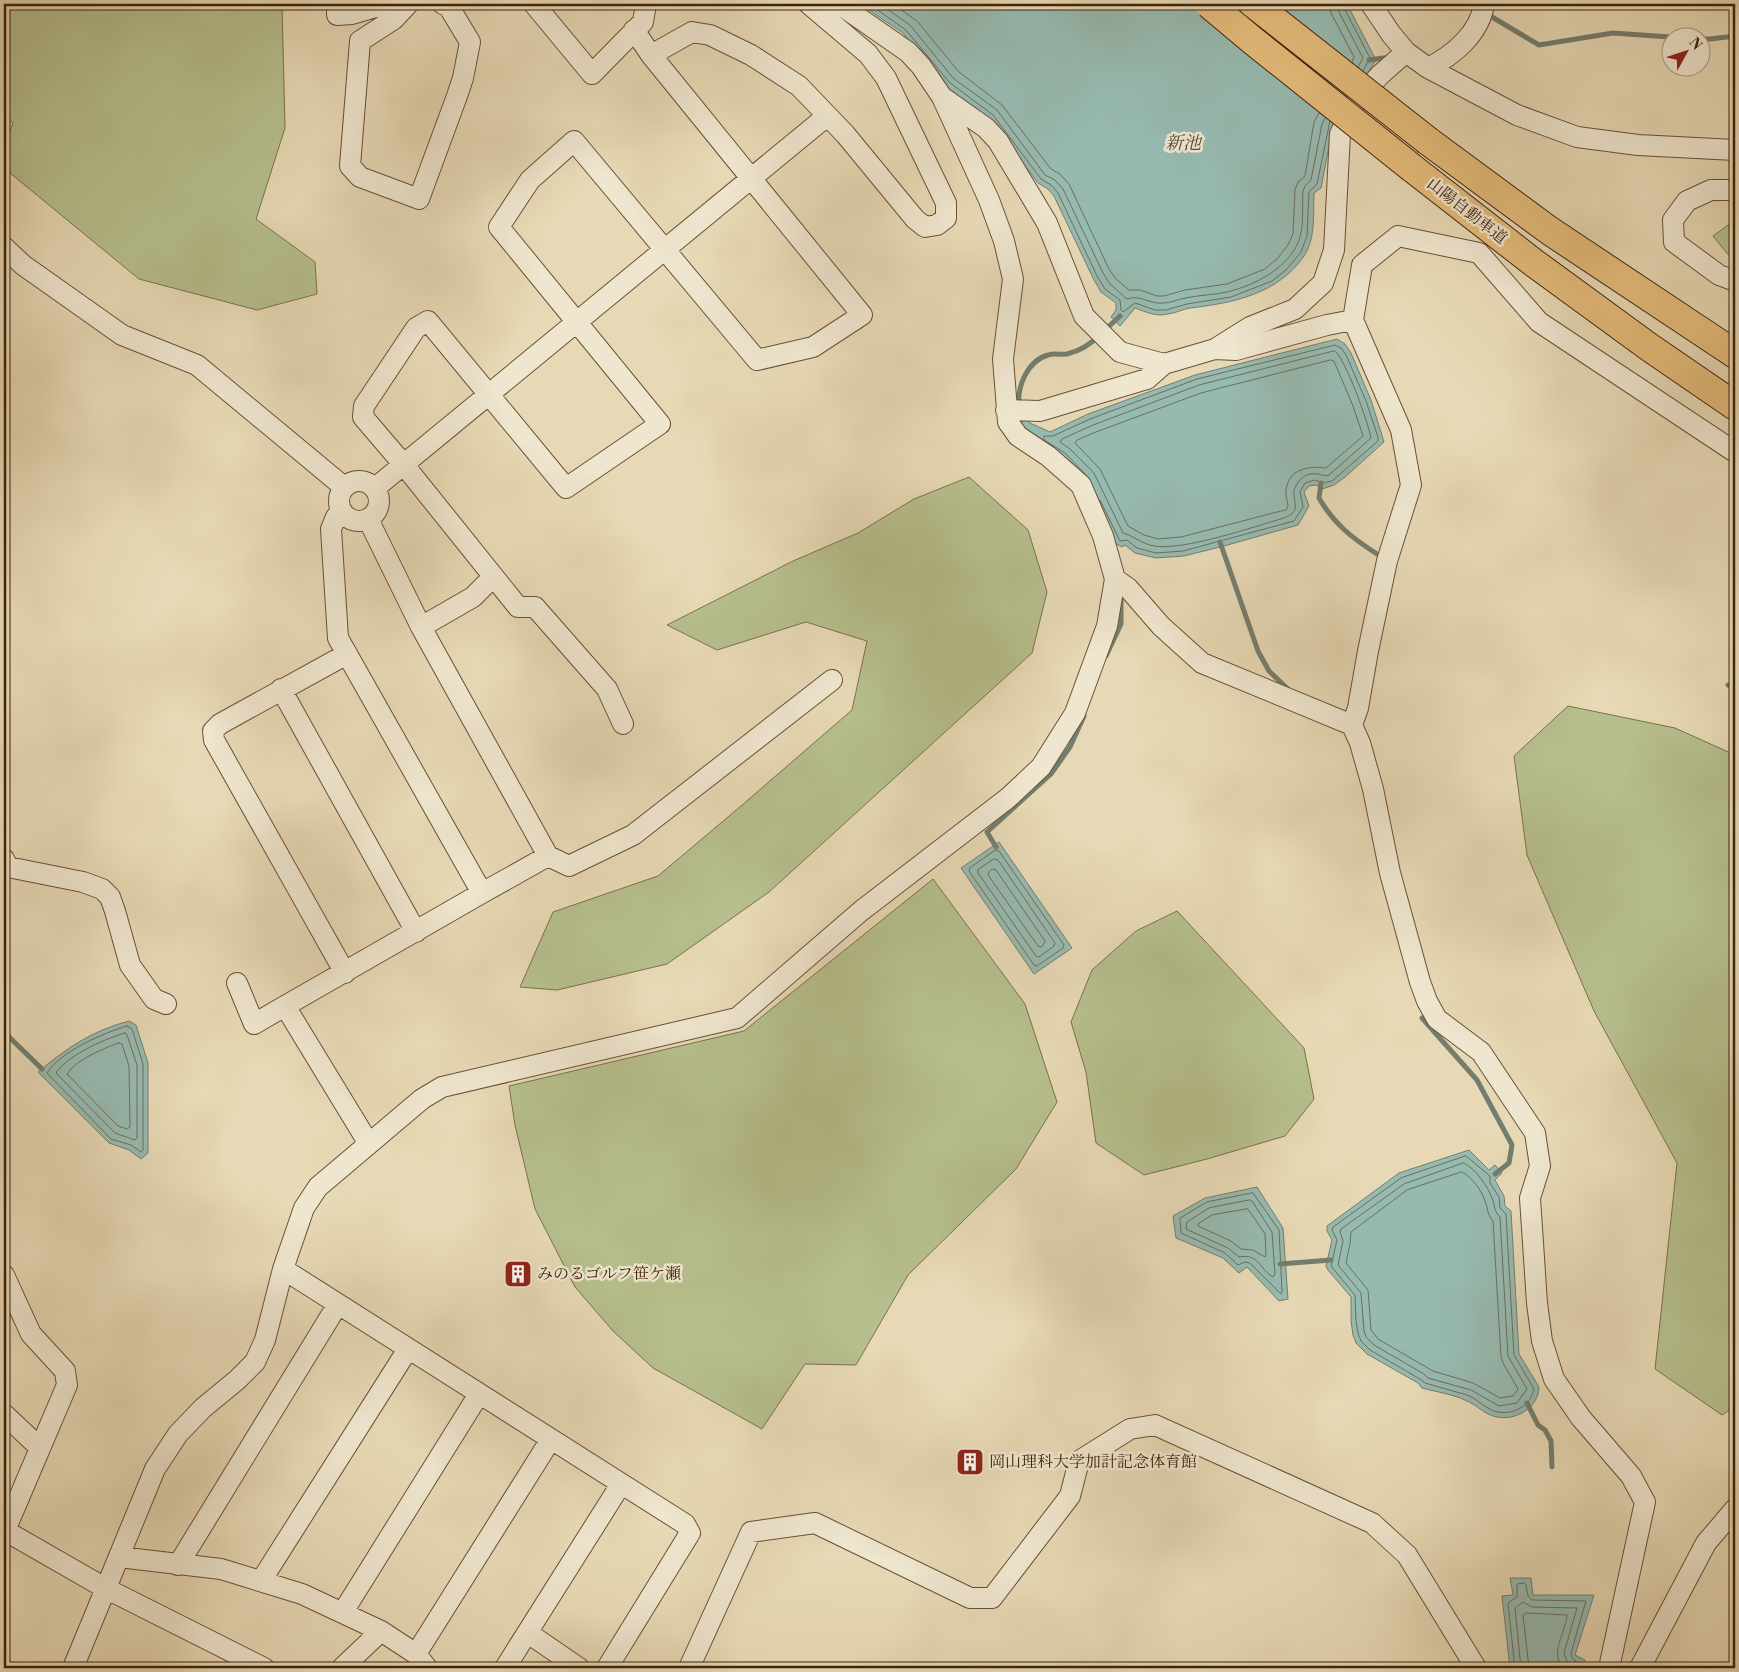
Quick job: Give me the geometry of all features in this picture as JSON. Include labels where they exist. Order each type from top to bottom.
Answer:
[{"type":"highway","name":"山陽自動車道","points":[[1209,4],[1412,168],[1549,274],[1649,347],[1735,406]]},
{"type":"highway","name":"山陽自動車道","points":[[1254,4],[1428,141],[1550,231],[1735,354]]},
{"type":"street","points":[[337,4],[337,15],[352,14],[386,4]]},
{"type":"street","points":[[408,4],[394,19],[360,41],[350,166],[360,177],[419,199],[460,87],[470,42],[449,7],[443,4]]},
{"type":"street","points":[[534,4],[592,74],[643,22],[646,4]]},
{"type":"street","points":[[651,55],[692,32],[710,36],[751,55],[799,86],[845,134],[915,220],[925,227],[937,226],[946,218],[946,203],[886,78],[868,54],[809,4]]},
{"type":"street","points":[[74,1668],[155,1469],[178,1434],[203,1408],[255,1362],[265,1340],[283,1269],[304,1208],[318,1187],[422,1099],[442,1088],[737,1018],[861,911],[1008,798],[1041,767],[1075,713],[1107,626],[1115,579],[1103,536],[1081,485],[1048,456],[1018,436],[1008,422],[1015,411],[1003,359],[1013,280],[1004,241],[990,200],[942,98],[921,66],[908,52],[839,4]]},
{"type":"street","points":[[1371,4],[1391,34],[1406,52],[1428,68],[1517,115],[1577,137],[1638,145],[1735,150]]},
{"type":"street","points":[[1428,68],[1440,62],[1468,39],[1483,10]]},
{"type":"street","points":[[623,724],[607,689],[535,607],[518,607],[363,417],[364,406],[416,328],[428,321],[566,488],[660,424],[499,227],[530,180],[574,141],[757,360],[813,347],[862,315],[651,55],[634,30]]},
{"type":"street","points":[[1015,411],[1040,411],[1147,378],[1164,364],[1215,348],[1250,327],[1295,309],[1323,283],[1334,250],[1340,134],[1355,103],[1380,75],[1406,52]]},
{"type":"street","points":[[942,98],[986,128],[998,141],[1047,223],[1084,316],[1120,352],[1164,364]]},
{"type":"street","points":[[375,488],[828,116]]},
{"type":"street","points":[[1735,190],[1711,190],[1687,201],[1673,220],[1674,242],[1719,275],[1735,280]]},
{"type":"street","points":[[1609,1668],[1645,1502],[1631,1476],[1581,1418],[1554,1379],[1542,1341],[1537,1303],[1530,1198],[1540,1166],[1535,1133],[1481,1052],[1437,1019],[1427,1002],[1390,874],[1373,789],[1363,752],[1352,725],[1358,708],[1387,561],[1411,485],[1401,430],[1353,320],[1362,265],[1398,236],[1479,253],[1540,322],[1735,452]]},
{"type":"street","points":[[4,247],[23,265],[122,335],[197,365],[344,487]]},
{"type":"street","points":[[1215,348],[1236,350],[1327,325],[1353,320]]},
{"type":"street","points":[[360,480],[366,481],[375,488],[380,500],[373,516],[356,521],[342,511],[339,499],[344,487],[349,483],[360,480]]},
{"type":"street","points":[[342,511],[336,517],[331,529],[338,638],[482,893]]},
{"type":"street","points":[[368,519],[421,627],[548,856],[569,866],[633,835],[832,680]]},
{"type":"street","points":[[421,627],[473,597],[493,577]]},
{"type":"street","points":[[1115,579],[1128,588],[1160,626],[1202,663],[1352,725]]},
{"type":"street","points":[[345,972],[214,740],[213,731],[220,724],[347,654]]},
{"type":"street","points":[[281,689],[416,932]]},
{"type":"street","points":[[237,983],[254,1024],[548,856]]},
{"type":"street","points":[[4,859],[8,868],[82,882],[102,889],[110,897],[130,965],[154,999],[166,1004]]},
{"type":"street","points":[[285,1006],[369,1144]]},
{"type":"street","points":[[283,1269],[685,1524],[690,1533],[607,1668]]},
{"type":"street","points":[[4,1275],[31,1334],[65,1372],[67,1385],[4,1531],[105,1588],[264,1668]]},
{"type":"street","points":[[178,1565],[338,1304]]},
{"type":"street","points":[[261,1581],[408,1349]]},
{"type":"street","points":[[342,1612],[479,1394]]},
{"type":"street","points":[[4,1414],[40,1448]]},
{"type":"street","points":[[689,1668],[751,1532],[815,1523],[970,1598],[992,1598],[1070,1496],[1078,1461],[1130,1429],[1155,1425],[1372,1523],[1407,1555],[1476,1668]]},
{"type":"street","points":[[120,1557],[220,1569],[302,1594],[381,1631],[421,1661],[550,1439]]},
{"type":"street","points":[[505,1668],[621,1484]]},
{"type":"street","points":[[1640,1668],[1706,1543],[1735,1508]]},
{"type":"street","points":[[342,1668],[381,1631]]},
{"type":"street","points":[[528,1633],[579,1668]]},
{"type":"green space","points":[[4,4],[282,4],[285,128],[256,219],[315,262],[317,294],[257,310],[139,279],[4,168],[4,146],[13,123],[4,117]]},
{"type":"green space","points":[[1735,220],[1735,263],[1713,236]]},
{"type":"green space","points":[[969,477],[1028,530],[1047,592],[1032,653],[769,892],[667,964],[557,990],[520,987],[553,912],[658,876],[852,710],[867,641],[806,622],[717,650],[667,625],[793,561],[858,533],[914,499]]},
{"type":"green space","points":[[1568,706],[1675,728],[1735,755],[1735,1406],[1722,1415],[1655,1369],[1677,1163],[1594,1011],[1527,855],[1514,756]]},
{"type":"green space","name":"みのるゴルフ笹ケ瀬","points":[[933,879],[1025,1004],[1057,1102],[1016,1169],[908,1275],[856,1365],[805,1364],[762,1429],[653,1368],[613,1331],[575,1287],[535,1209],[515,1125],[509,1086],[744,1031]]},
{"type":"green space","points":[[1177,911],[1304,1048],[1314,1099],[1285,1136],[1144,1175],[1096,1143],[1086,1072],[1071,1022],[1092,970],[1136,931]]},
{"type":"water","name":"新池","points":[[860,4],[1347,4],[1376,60],[1333,126],[1321,188],[1314,193],[1313,225],[1308,249],[1293,269],[1268,288],[1222,303],[1164,315],[1151,314],[1135,308],[1120,326],[1111,317],[1116,310],[1116,303],[1101,292],[1054,196],[1048,189],[1038,183],[989,118],[945,86],[903,33]]},
{"type":"water","points":[[1337,339],[1345,344],[1351,353],[1371,400],[1384,442],[1334,485],[1322,489],[1316,485],[1309,486],[1304,492],[1309,506],[1298,525],[1224,546],[1184,556],[1156,558],[1135,553],[1125,545],[1122,547],[1116,544],[1084,480],[1015,425],[1026,419],[1030,423],[1050,432],[1088,414],[1195,375]]},
{"type":"water","points":[[999,842],[1072,948],[1034,974],[961,868]]},
{"type":"water","points":[[129,1021],[136,1025],[148,1063],[148,1153],[141,1159],[129,1150],[109,1143],[38,1072],[80,1041],[115,1025]]},
{"type":"water","points":[[1469,1150],[1489,1170],[1495,1165],[1502,1173],[1495,1180],[1504,1196],[1505,1206],[1511,1211],[1519,1354],[1539,1387],[1538,1394],[1531,1406],[1519,1415],[1512,1417],[1493,1416],[1462,1399],[1422,1388],[1418,1383],[1367,1354],[1356,1343],[1353,1335],[1351,1297],[1326,1266],[1332,1240],[1327,1231],[1327,1226],[1399,1173]]},
{"type":"water","points":[[1257,1187],[1283,1228],[1288,1299],[1279,1301],[1247,1267],[1239,1273],[1223,1258],[1176,1238],[1173,1216],[1205,1198]]},
{"type":"water","points":[[1510,1578],[1531,1578],[1533,1595],[1594,1595],[1575,1655],[1585,1660],[1583,1668],[1510,1668],[1502,1596],[1513,1595]]},
{"type":"waterway","points":[[1487,14],[1539,45],[1613,33],[1662,36]]},
{"type":"waterway","points":[[1712,39],[1735,36]]},
{"type":"waterway","points":[[1369,60],[1391,57]]},
{"type":"waterway","points":[[1104,331],[1120,316]]},
{"type":"waterway","points":[[1019,406],[1022,383],[1034,363],[1048,355],[1067,354],[1076,351],[1088,345],[1098,336]]},
{"type":"waterway","points":[[1321,483],[1319,498],[1337,523],[1377,554]]},
{"type":"waterway","points":[[1220,542],[1258,651],[1269,671],[1289,690]]},
{"type":"waterway","points":[[1106,656],[1121,624],[1121,598]]},
{"type":"waterway","points":[[1728,685],[1735,687]]},
{"type":"waterway","points":[[996,847],[987,832],[1051,774],[1070,747],[1084,716]]},
{"type":"waterway","points":[[1422,1018],[1477,1080],[1512,1145],[1509,1163],[1495,1174]]},
{"type":"waterway","points":[[4,1032],[42,1069]]},
{"type":"waterway","points":[[1280,1264],[1331,1260]]},
{"type":"waterway","points":[[1527,1403],[1538,1425],[1545,1430],[1551,1441],[1552,1467]]},
{"type":"place","name":"みのるゴルフ笹ケ瀬","points":[[518,1274]]},
{"type":"place","name":"岡山理科大学加計記念体育館","points":[[970,1462]]}]
